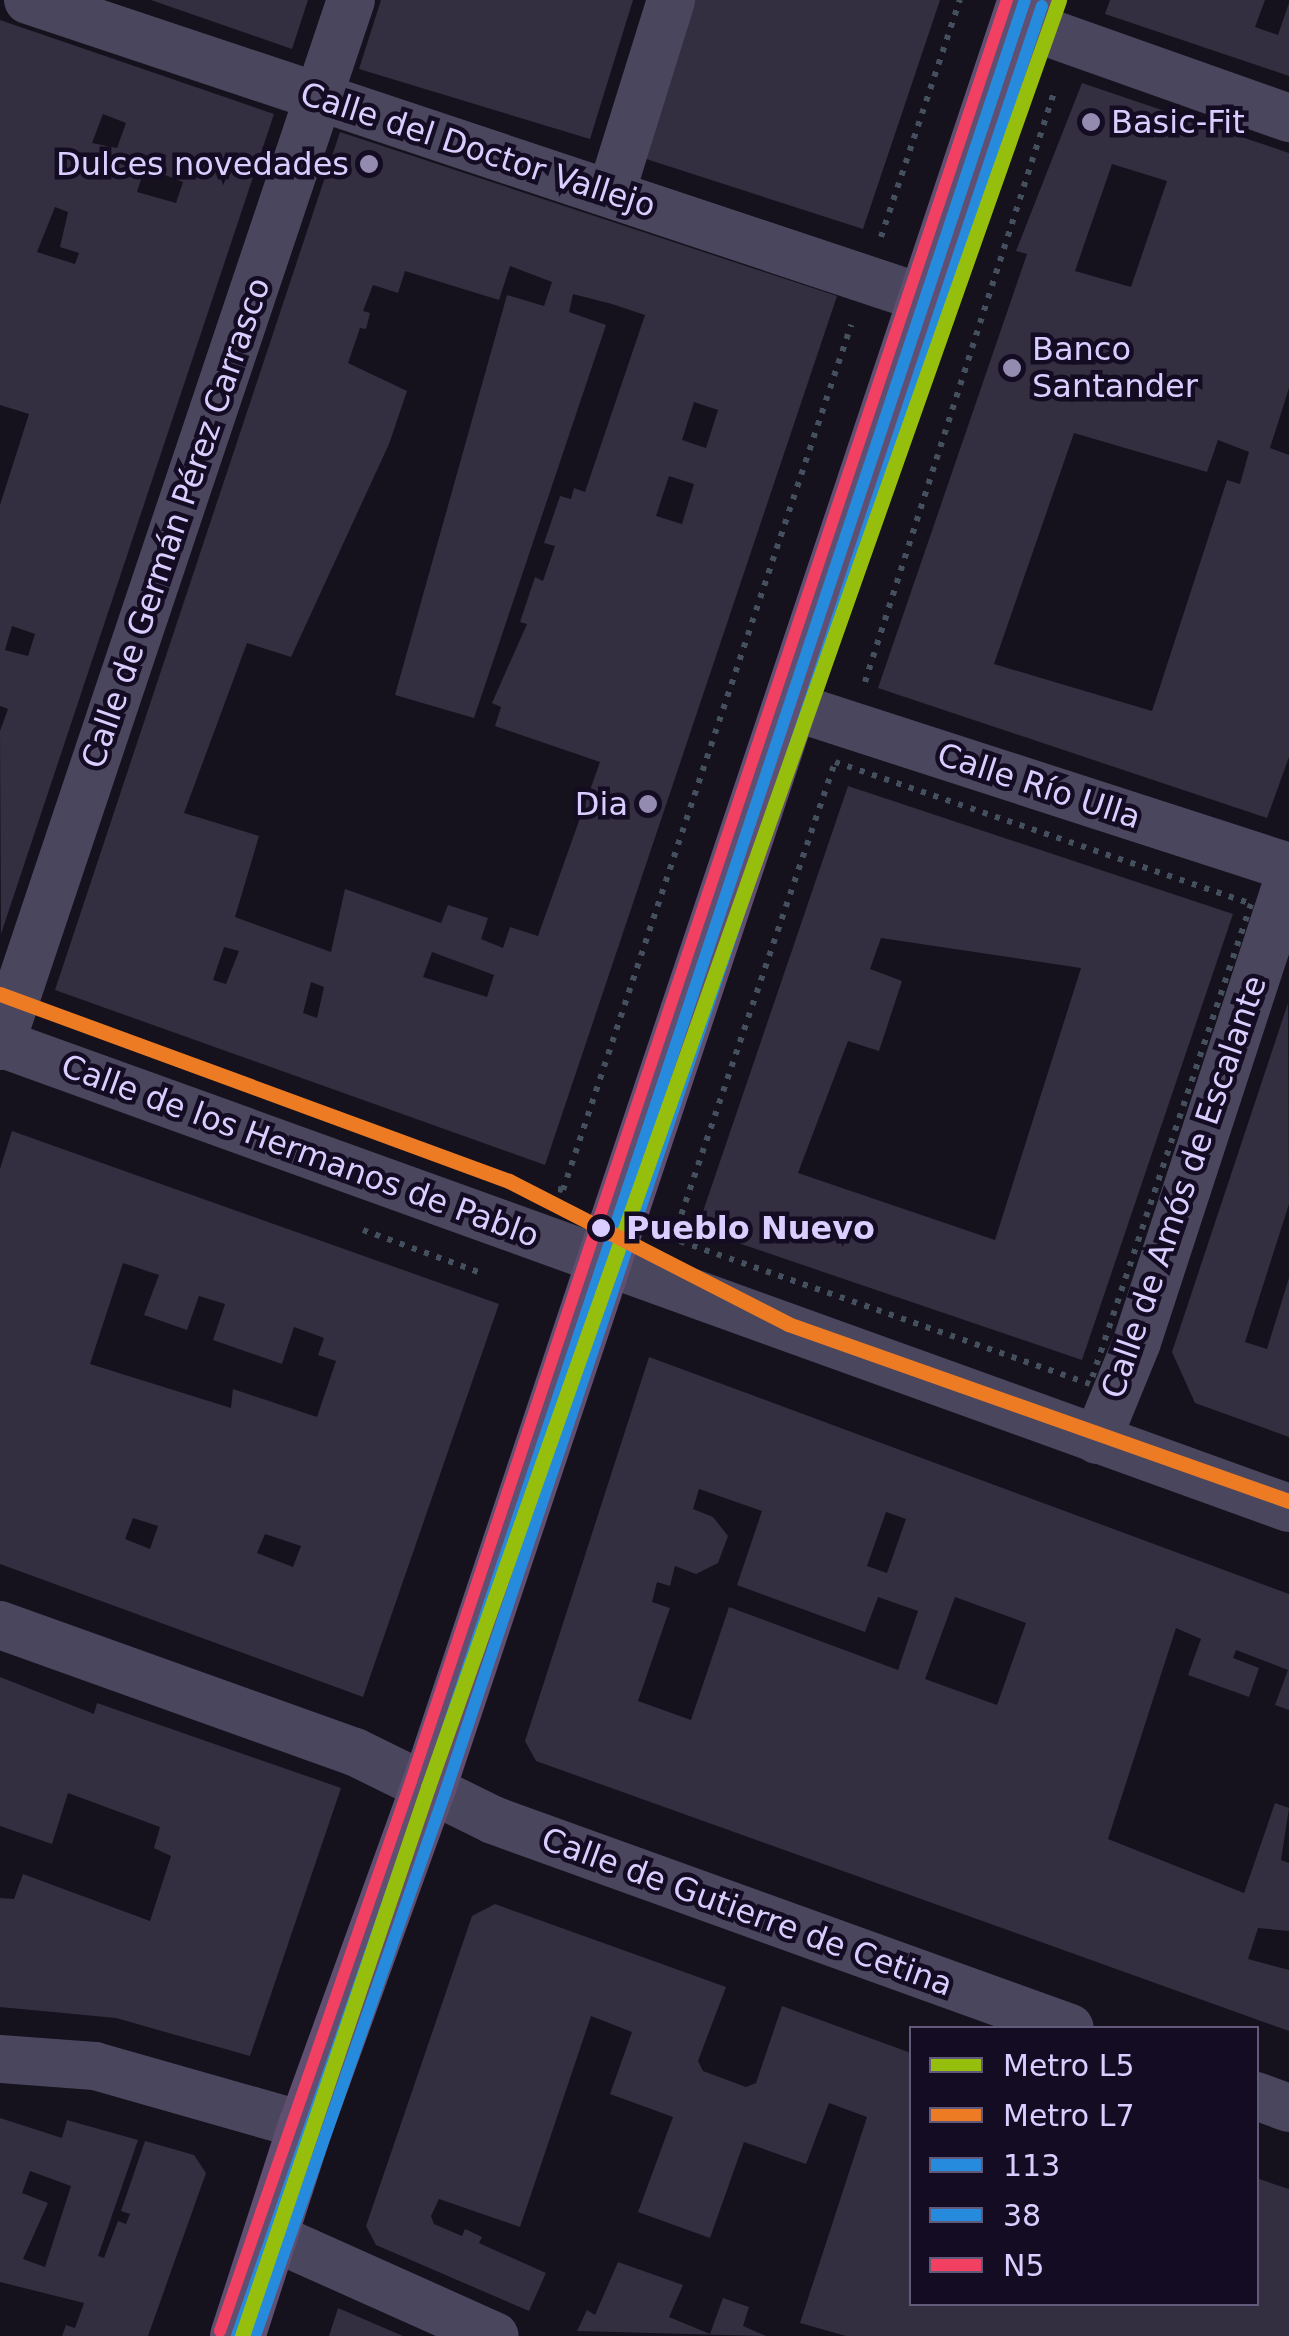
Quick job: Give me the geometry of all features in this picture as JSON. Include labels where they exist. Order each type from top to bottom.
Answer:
[{"type":"main road","points":[[237,2336],[304,2126],[428,1788],[601,1260],[928,300],[1021,11]]},
{"type":"street","name":"Calle del Doctor Vallejo","points":[[28,0],[928,300]]},
{"type":"street","name":"Calle de Germán Pérez Carrasco","points":[[0,1044],[321,99],[351,0]]},
{"type":"street","points":[[610,193],[672,0]]},
{"type":"street","points":[[1021,11],[1289,118]]},
{"type":"street","name":"Calle Río Ulla","points":[[788,704],[1289,867]]},
{"type":"street","name":"Calle de Amós de Escalante","points":[[1097,1440],[1137,1342],[1289,876]]},
{"type":"street","name":"Calle de los Hermanos de Pablo","points":[[0,1044],[1289,1508]]},
{"type":"street","name":"Calle de Gutierre de Cetina","points":[[0,1625],[355,1752],[492,1820],[1064,2026]]},
{"type":"street","points":[[0,2059],[95,2066],[304,2126]]},
{"type":"street","points":[[1259,2097],[1289,2108]]},
{"type":"street","points":[[271,2236],[495,2336]]},
{"type":"path","points":[[888,216],[960,0]]},
{"type":"path","points":[[865,684],[1057,82]]},
{"type":"path","points":[[563,1190],[853,318]]},
{"type":"path","points":[[834,762],[1251,904],[1090,1384],[673,1240],[728,1070],[834,762]]},
{"type":"building","points":[[151,0],[308,0],[292,49]]},
{"type":"building","points":[[381,0],[633,0],[590,139],[359,69]]},
{"type":"building","points":[[693,0],[940,0],[863,229],[640,157]]},
{"type":"building","points":[[1110,0],[1265,0],[1255,27],[1278,35],[1289,3],[1289,76],[1105,14]]},
{"type":"building","points":[[0,20],[274,114],[1,934],[0,731],[8,709],[0,706],[0,505],[29,414],[0,405]],"holes":[[[103,114],[126,123],[117,148],[92,143]],[[145,167],[183,182],[176,203],[137,192]],[[55,207],[68,212],[60,247],[79,253],[75,264],[37,252]],[[12,626],[35,634],[28,656],[5,650]]]},
{"type":"building","points":[[1082,83],[1289,153],[1289,388],[1270,448],[1289,455],[1289,757],[1267,818],[878,688],[1027,254],[1016,251]],"holes":[[[1112,164],[1167,181],[1131,287],[1075,271]],[[1074,433],[1207,472],[1218,440],[1249,452],[1240,484],[1227,480],[1152,711],[994,664]]]},
{"type":"building","points":[[340,132],[837,296],[545,1165],[55,990]],"holes":[[[510,266],[552,282],[544,306],[507,295],[395,695],[474,718],[606,325],[569,312],[573,294],[645,315],[585,492],[574,488],[571,499],[560,496],[544,543],[555,546],[543,581],[535,577],[520,622],[527,624],[492,703],[501,707],[495,726],[600,762],[538,936],[510,927],[503,948],[481,939],[488,918],[448,905],[441,923],[345,889],[331,952],[235,917],[259,836],[184,813],[247,643],[291,657],[389,444],[407,391],[348,363],[360,328],[366,329],[370,313],[363,311],[373,285],[398,293],[405,271],[499,300]],[[694,402],[718,410],[706,448],[682,440]],[[669,476],[694,484],[682,524],[656,516]],[[224,947],[239,951],[226,984],[213,980]],[[432,952],[494,975],[487,997],[423,977]],[[311,982],[324,987],[317,1018],[303,1013]]]},
{"type":"building","points":[[848,786],[1233,914],[1082,1360],[697,1229]],"holes":[[[881,938],[1081,968],[995,1240],[798,1173],[848,1041],[879,1051],[902,981],[870,969]]]},
{"type":"building","points":[[1288,1003],[1289,1204],[1245,1342],[1267,1349],[1289,1278],[1289,1437],[1195,1403],[1172,1352]]},
{"type":"building","points":[[12,1131],[499,1304],[363,1697],[0,1564],[0,1169]],"holes":[[[123,1263],[159,1275],[144,1315],[187,1330],[199,1296],[225,1304],[213,1340],[282,1364],[294,1327],[324,1338],[318,1355],[336,1361],[317,1417],[233,1389],[231,1408],[90,1364]],[[133,1518],[158,1526],[150,1549],[125,1539]],[[265,1534],[301,1546],[293,1567],[257,1553]]]},
{"type":"building","points":[[649,1357],[1289,1594],[1289,1710],[1275,1705],[1288,1670],[1236,1650],[1233,1658],[1259,1668],[1249,1697],[1188,1675],[1201,1639],[1176,1628],[1108,1839],[1244,1893],[1275,1803],[1289,1808],[1281,1860],[1289,1863],[1289,1931],[1258,1928],[1248,1959],[1289,1970],[1289,2031],[536,1761],[525,1741]],"holes":[[[699,1489],[762,1511],[737,1585],[865,1632],[878,1597],[918,1611],[898,1670],[729,1607],[691,1720],[638,1701],[670,1608],[652,1602],[657,1582],[670,1586],[675,1566],[696,1574],[718,1563],[728,1536],[713,1517],[693,1509]],[[886,1512],[906,1519],[887,1573],[867,1566]],[[955,1597],[1026,1623],[997,1705],[925,1679]]]},
{"type":"building","points":[[0,1677],[94,1714],[97,1703],[341,1788],[250,2056],[116,2018],[0,2007],[0,1898],[14,1899],[23,1874],[150,1921],[171,1856],[154,1848],[160,1827],[68,1793],[52,1844],[0,1826]]},
{"type":"building","points":[[495,1904],[726,1987],[698,2061],[703,2071],[746,2087],[756,2083],[782,2006],[909,2052],[909,2306],[1259,2306],[1259,2179],[1289,2189],[1289,2336],[846,2336],[800,2323],[867,2117],[829,2103],[806,2164],[744,2142],[710,2238],[638,2212],[673,2117],[610,2094],[632,2032],[591,2016],[520,2227],[439,2199],[431,2216],[434,2224],[462,2236],[465,2229],[482,2237],[479,2243],[546,2273],[529,2311],[376,2245],[366,2226],[472,1916]]},
{"type":"building","points":[[0,2118],[62,2138],[67,2120],[138,2140],[98,2256],[104,2258],[118,2221],[126,2224],[130,2214],[121,2211],[145,2141],[194,2155],[206,2173],[148,2336],[62,2336],[66,2325],[75,2328],[84,2303],[0,2282]],"holes":[[[30,2171],[71,2186],[45,2267],[23,2259],[48,2203],[22,2193]]]},
{"type":"building","points":[[618,2262],[683,2285],[669,2317],[710,2334],[723,2298],[749,2307],[743,2326],[766,2336],[577,2331],[587,2310],[595,2315]]},
{"type":"building","points":[[338,2308],[403,2336],[329,2336]]},
{"type":"metro line","name":"L5","points":[[242,2336],[428,1787],[1059,0]]},
{"type":"metro line","name":"L7","points":[[0,994],[509,1181],[788,1324],[1289,1501]]},
{"type":"transit line","name":"N5","points":[[220,2331],[411,1781],[1007,0]]},
{"type":"transit line","name":"113","points":[[237,2336],[428,1787],[1025,0]]},
{"type":"transit line","name":"38","points":[[255,2336],[445,1793],[1042,6]]},
{"type":"place","name":"Basic-Fit","points":[[1091,122]]},
{"type":"place","name":"Dulces novedades","points":[[369,164]]},
{"type":"place","name":"Banco Santander","points":[[1012,368]]},
{"type":"place","name":"Dia","points":[[648,804]]},
{"type":"place","name":"Pueblo Nuevo","points":[[601,1228]]}]
